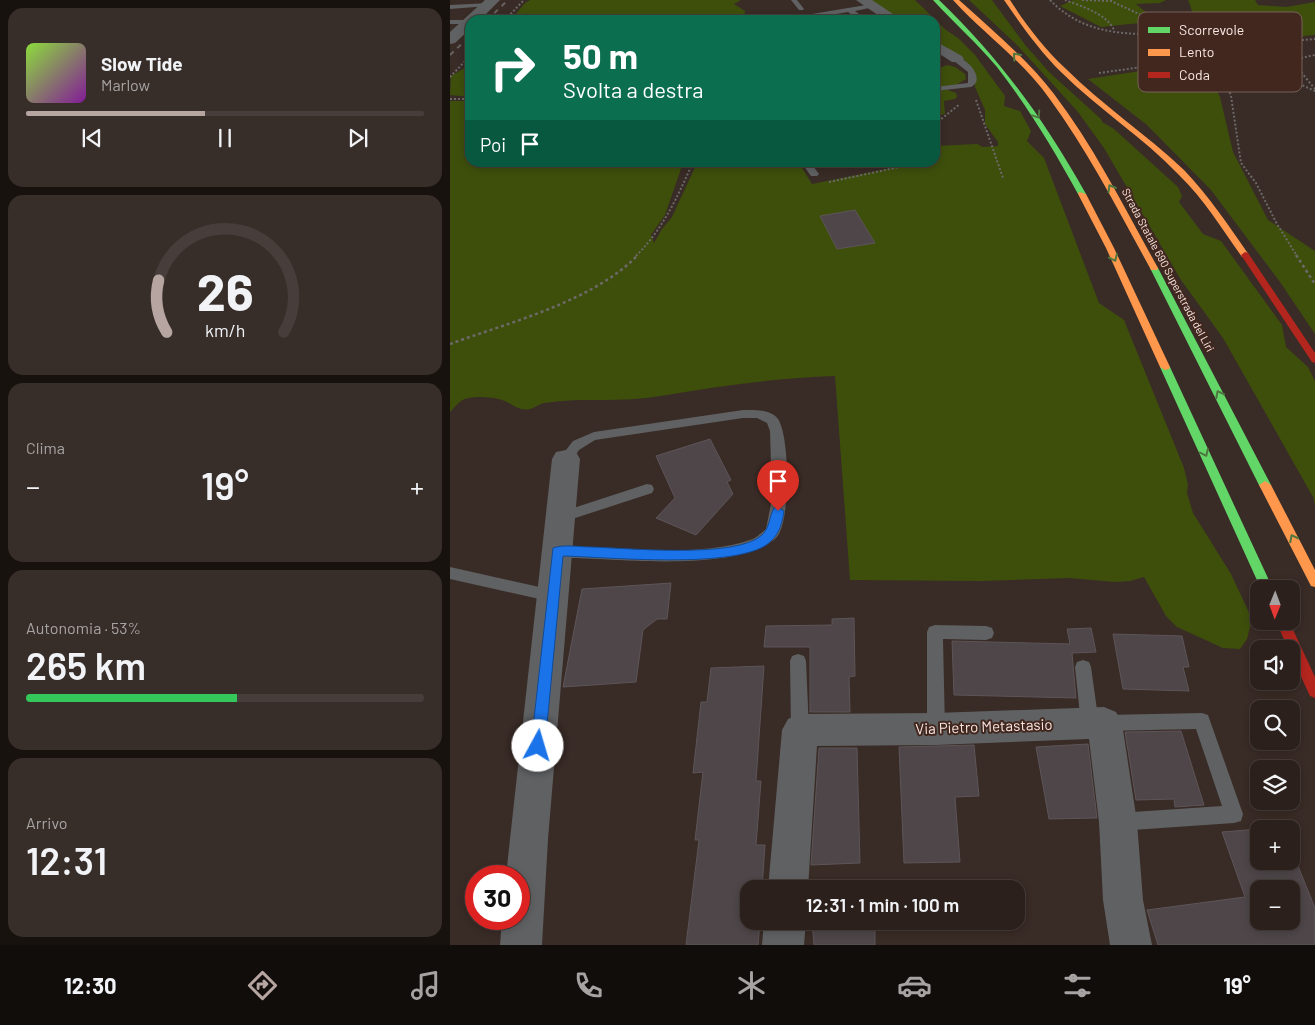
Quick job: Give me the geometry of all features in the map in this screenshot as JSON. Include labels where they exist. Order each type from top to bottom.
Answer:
[{"type":"main road","points":[[936,0],[962,24],[991,56],[1036,113],[1058,148],[1106,240],[1263,580]]},
{"type":"main road","name":"Strada Statale 690 Superstrada del Liri","points":[[956,0],[1010,50],[1045,89],[1092,156],[1131,224],[1315,582]]},
{"type":"main road","points":[[1008,0],[1033,38],[1054,62],[1077,83],[1144,136],[1181,172],[1210,206],[1297,330],[1315,360]]},
{"type":"main road","points":[[1286,630],[1315,692]]},
{"type":"street","points":[[477,15],[490,2]]},
{"type":"street","points":[[868,3],[887,15]]},
{"type":"street","points":[[450,40],[465,26]]},
{"type":"street","points":[[940,48],[957,59]]},
{"type":"street","points":[[521,945],[529,839],[566,459]]},
{"type":"street","points":[[1097,723],[1118,822],[1123,900],[1130,945]]},
{"type":"street","name":"Via Pietro Metastasio","points":[[800,730],[936,729],[1097,723]]},
{"type":"street","points":[[789,880],[800,730]]},
{"type":"street","points":[[783,945],[784,930]]},
{"type":"lane","points":[[794,0],[801,9]]},
{"type":"lane","points":[[450,8],[490,2]]},
{"type":"lane","points":[[814,15],[848,10],[868,3]]},
{"type":"lane","points":[[848,10],[856,15]]},
{"type":"lane","points":[[450,22],[465,21]]},
{"type":"lane","points":[[940,89],[972,89],[972,71],[957,59]]},
{"type":"lane","points":[[809,167],[814,174]]},
{"type":"lane","points":[[557,551],[690,555],[735,551],[749,548],[765,539],[776,526],[778,511],[777,431],[773,421],[764,416],[734,414],[594,436],[574,445],[566,459]]},
{"type":"lane","points":[[560,518],[647,489]]},
{"type":"lane","points":[[450,573],[553,596]]},
{"type":"lane","points":[[936,729],[935,632],[986,633]]},
{"type":"lane","points":[[798,662],[800,730]]},
{"type":"lane","points":[[1084,667],[1097,723],[1202,721],[1234,814],[1118,822]]},
{"type":"path","points":[[510,15],[524,0]]},
{"type":"path","points":[[1050,0],[1058,9],[1094,29],[1138,33]]},
{"type":"path","points":[[1065,0],[1111,23],[1114,31]]},
{"type":"path","points":[[1082,0],[1111,1],[1138,14]]},
{"type":"path","points":[[1302,40],[1315,39]]},
{"type":"path","points":[[1302,58],[1315,56]]},
{"type":"path","points":[[450,77],[465,61]]},
{"type":"path","points":[[1077,83],[1082,76],[1138,68]]},
{"type":"path","points":[[1302,74],[1315,90]]},
{"type":"path","points":[[1302,84],[1315,90]]},
{"type":"path","points":[[940,119],[972,89],[1003,178]]},
{"type":"path","points":[[1230,92],[1241,163],[1256,183],[1277,224],[1315,284]]},
{"type":"path","points":[[450,99],[465,100]]},
{"type":"path","points":[[450,344],[569,299],[620,272],[648,245],[668,217],[691,167]]},
{"type":"path","points":[[814,174],[817,182],[836,182],[897,167]]},
{"type":"green space","points":[[530,0],[741,0],[734,4],[745,11],[745,15],[515,15]]},
{"type":"green space","points":[[868,0],[915,0],[930,15],[893,15]]},
{"type":"green space","points":[[969,0],[992,0],[1026,46],[1050,73],[1102,122],[1114,129],[1178,187],[1182,196],[1179,202],[1203,234],[1221,241],[1282,325],[1286,347],[1308,367],[1315,381],[1315,504],[1313,497],[1223,338],[1181,280],[1104,148],[1078,112],[1049,80],[1016,44]]},
{"type":"green space","points":[[1073,0],[1166,0],[1160,3],[1136,4],[1146,12],[1138,12],[1138,23],[1101,27],[1060,6]]},
{"type":"green space","points":[[1188,0],[1255,0],[1258,5],[1286,7],[1315,2],[1315,35],[1302,36],[1302,12],[1192,12]]},
{"type":"green space","points":[[940,24],[958,38],[975,55],[1005,96],[1004,106],[1020,111],[1031,131],[1027,141],[1044,158],[1099,303],[1124,320],[1184,468],[1188,485],[1187,493],[1193,513],[1231,574],[1250,615],[1250,627],[1247,639],[1240,649],[1223,648],[1177,627],[1166,616],[1144,577],[1116,582],[1069,578],[981,581],[850,580],[835,376],[748,383],[646,398],[559,401],[544,403],[526,410],[506,401],[487,397],[475,397],[461,401],[450,412],[450,101],[465,101],[465,167],[682,167],[665,215],[651,235],[654,243],[672,217],[695,167],[801,167],[812,184],[897,167],[940,167],[940,146],[977,144],[983,147],[998,146],[998,142],[985,124],[985,110],[975,87],[975,72],[960,55],[940,46]],"holes":[[[855,210],[875,243],[837,249],[820,216]]]},
{"type":"green space","points":[[947,65],[955,67],[965,74],[966,79],[956,85],[940,87],[940,68]]},
{"type":"green space","points":[[465,68],[465,96],[450,95],[451,76]]},
{"type":"green space","points":[[1138,71],[1138,92],[1218,92],[1233,152],[1268,220],[1315,251],[1315,334],[1280,282],[1211,190],[1147,125],[1088,79]]},
{"type":"green space","points":[[940,90],[956,93],[957,97],[944,101],[945,114],[940,115]]},
{"type":"building","points":[[855,210],[875,243],[837,249],[820,216]]},
{"type":"building","points":[[710,439],[731,480],[727,482],[733,494],[696,535],[656,518],[675,498],[656,456]]},
{"type":"building","points":[[671,583],[667,619],[657,619],[643,630],[636,682],[563,687],[582,589]]},
{"type":"building","points":[[854,618],[855,676],[849,677],[850,712],[810,712],[810,647],[764,647],[766,626],[832,625],[832,619]]},
{"type":"building","points":[[1091,628],[1096,652],[1072,653],[1076,698],[954,695],[952,641],[1070,644],[1067,629]]},
{"type":"building","points":[[1113,634],[1182,636],[1189,667],[1183,667],[1189,691],[1123,689]]},
{"type":"building","points":[[764,666],[756,781],[761,781],[756,845],[765,845],[763,880],[740,880],[740,930],[759,930],[758,945],[686,945],[699,840],[695,840],[703,772],[693,773],[701,702],[707,702],[711,668]]},
{"type":"building","points":[[1181,731],[1204,805],[1175,807],[1174,799],[1136,800],[1125,732]]},
{"type":"building","points":[[1088,744],[1097,818],[1049,819],[1036,747]]},
{"type":"building","points":[[974,745],[979,796],[955,797],[960,862],[904,863],[899,747]]},
{"type":"building","points":[[819,748],[857,748],[860,863],[811,865]]},
{"type":"building","points":[[1250,830],[1250,870],[1300,870],[1315,908],[1315,945],[1158,945],[1147,910],[1245,897],[1222,832]]},
{"type":"building","points":[[813,930],[875,930],[875,945],[814,945]]},
{"type":"railway","points":[[492,15],[508,0]]},
{"type":"railway","points":[[450,55],[465,41]]},
{"type":"traffic: fast","points":[[936,0],[964,27],[1017,89],[1082,194]]},
{"type":"traffic: fast","points":[[1154,268],[1265,485]]},
{"type":"traffic: fast","points":[[1165,367],[1263,580]]},
{"type":"traffic: slow","points":[[956,0],[1010,50],[1051,95],[1092,156],[1154,268]]},
{"type":"traffic: slow","points":[[1007,0],[1042,49],[1064,71],[1166,158],[1200,192],[1245,255]]},
{"type":"traffic: slow","points":[[1082,194],[1110,248],[1165,367]]},
{"type":"traffic: slow","points":[[1265,485],[1315,582]]},
{"type":"traffic: jam","points":[[1245,255],[1315,360]]},
{"type":"traffic: jam","points":[[1286,630],[1315,692]]},
{"type":"route","points":[[538,746],[557,551],[690,555],[735,551],[749,548],[765,539],[776,526],[778,511]]}]
